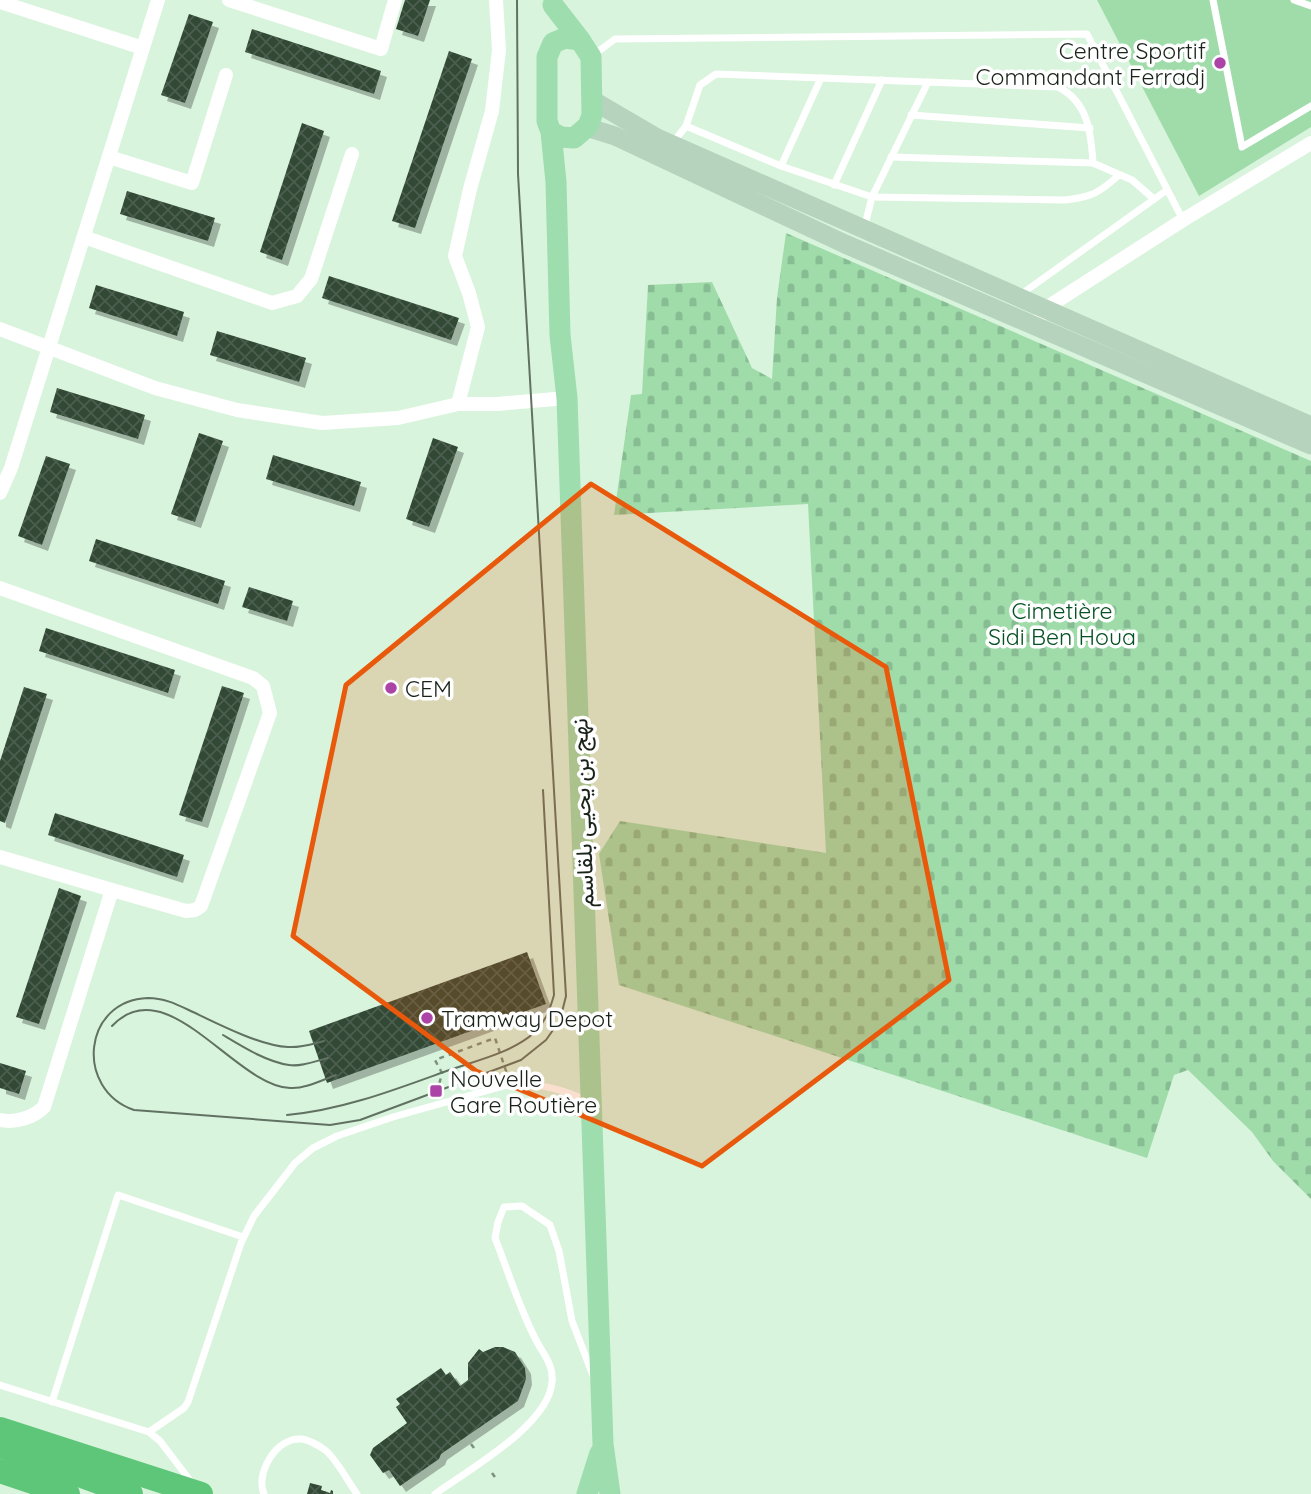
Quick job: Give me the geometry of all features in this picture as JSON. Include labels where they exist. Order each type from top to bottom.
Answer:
[{"type":"highway","points":[[0,1429],[200,1494]]},
{"type":"highway","points":[[0,1446],[131,1494]]},
{"type":"highway","points":[[0,1471],[68,1494]]},
{"type":"highway","points":[[0,1485],[25,1494]]},
{"type":"main road","points":[[553,3],[553,43],[565,38],[585,49]]},
{"type":"main road","points":[[553,3],[585,49]]},
{"type":"main road","name":"نهج بن يحيى بلقاسم","points":[[553,43],[547,57],[547,121],[551,132],[556,181],[560,335],[567,398],[603,1444],[610,1494]]},
{"type":"main road","name":"نهج بن يحيى بلقاسم","points":[[556,181],[580,132],[592,115],[585,49]]},
{"type":"main road","points":[[592,100],[635,127],[672,145],[1311,426]]},
{"type":"main road","points":[[551,132],[561,136],[580,132],[615,136],[845,244],[1311,445]]},
{"type":"main road","name":"نهج بن يحيى بلقاسم","points":[[587,1494],[603,1444]]},
{"type":"street","points":[[0,494],[50,347],[158,0]]},
{"type":"street","points":[[229,0],[381,49],[395,0]]},
{"type":"street","points":[[458,404],[478,327],[455,256],[470,188],[492,111],[499,50],[496,0]]},
{"type":"street","points":[[0,2],[143,48]]},
{"type":"street","points":[[109,157],[192,183],[226,75]]},
{"type":"street","points":[[1033,325],[1046,308],[1183,220],[1311,143]]},
{"type":"street","points":[[84,237],[272,303],[297,296],[311,279],[352,154]]},
{"type":"street","points":[[0,330],[155,388],[237,410],[321,423],[398,418],[458,404],[497,404],[567,398]]},
{"type":"street","points":[[0,588],[253,678],[262,686],[270,713],[201,906],[195,910],[186,911],[0,857]]},
{"type":"street","points":[[0,1120],[16,1122],[41,1111],[44,1107],[112,890]]},
{"type":"lane","points":[[1213,0],[1242,146],[1311,106]]},
{"type":"lane","points":[[1294,0],[1311,6]]},
{"type":"lane","points":[[585,49],[615,39],[1087,34],[1183,220]]},
{"type":"lane","points":[[672,145],[686,126],[700,85],[716,74],[1058,87],[1079,102],[1090,128],[1093,163]]},
{"type":"lane","points":[[780,166],[821,78]]},
{"type":"lane","points":[[834,185],[882,80]]},
{"type":"lane","points":[[870,233],[866,221],[872,197],[928,82]]},
{"type":"lane","points":[[911,115],[1090,128]]},
{"type":"lane","points":[[686,126],[780,166],[872,197],[1065,200],[1088,198],[1119,175]]},
{"type":"lane","points":[[891,157],[1093,163],[1132,180],[1154,198]]},
{"type":"lane","points":[[1006,313],[1018,297],[1167,190]]},
{"type":"lane","points":[[149,1432],[184,1408],[192,1394],[243,1237],[275,1186],[295,1163],[313,1148],[337,1136],[393,1117],[510,1084],[558,1088],[592,1104]]},
{"type":"lane","points":[[52,1402],[118,1195],[243,1237]]},
{"type":"lane","points":[[435,1494],[529,1426],[550,1395],[553,1380],[549,1360],[535,1338],[495,1238],[504,1207],[522,1206],[550,1225],[559,1251],[572,1321],[603,1398]]},
{"type":"lane","points":[[0,1385],[149,1432],[160,1441],[200,1494]]},
{"type":"lane","points":[[264,1494],[261,1476],[271,1458],[283,1443],[301,1439],[328,1451],[357,1494]]},
{"type":"path","points":[[436,1091],[442,1073],[435,1060],[495,1038],[510,1084]]},
{"type":"path","points":[[471,1444],[478,1454]]},
{"type":"path","points":[[492,1473],[497,1480]]},
{"type":"highlighted area","points":[[591,484],[886,667],[949,980],[702,1166],[476,1071],[293,936],[346,685]]},
{"type":"green space","name":"Centre Sportif Commandant Ferradj","points":[[1097,0],[1311,0],[1311,127],[1199,196]]},
{"type":"green space","name":"Cimetière Sidi Ben Houa","points":[[786,233],[1311,461],[1311,1199],[1273,1161],[1252,1132],[1188,1070],[1174,1075],[1147,1158],[619,985],[599,854],[620,821],[826,853],[808,504],[614,515],[631,395],[642,394],[648,285],[712,282],[752,368],[772,379],[777,298]]},
{"type":"building","points":[[405,0],[430,0],[418,36],[396,29]]},
{"type":"building","points":[[189,14],[213,22],[185,103],[161,95]]},
{"type":"building","points":[[252,29],[381,71],[374,94],[245,52]]},
{"type":"building","points":[[449,51],[472,59],[415,228],[392,221]]},
{"type":"building","points":[[302,123],[324,131],[282,260],[260,252]]},
{"type":"building","points":[[127,191],[215,218],[208,241],[120,214]]},
{"type":"building","points":[[329,276],[459,318],[451,340],[322,298]]},
{"type":"building","points":[[96,285],[184,312],[177,336],[89,308]]},
{"type":"building","points":[[217,331],[306,358],[299,382],[210,355]]},
{"type":"building","points":[[57,388],[145,415],[138,439],[50,412]]},
{"type":"building","points":[[199,433],[223,441],[195,522],[171,514]]},
{"type":"building","points":[[433,438],[458,447],[429,527],[406,519]]},
{"type":"building","points":[[273,455],[361,482],[354,506],[266,479]]},
{"type":"building","points":[[46,456],[70,464],[42,545],[18,536]]},
{"type":"building","points":[[96,539],[225,581],[218,604],[89,561]]},
{"type":"building","points":[[249,587],[293,601],[287,621],[242,607]]},
{"type":"building","points":[[46,628],[175,670],[168,693],[39,651]]},
{"type":"building","points":[[222,686],[244,693],[202,822],[179,815]]},
{"type":"building","points":[[24,687],[47,694],[5,823],[0,821],[0,761]]},
{"type":"building","points":[[55,813],[184,855],[177,877],[48,835]]},
{"type":"building","points":[[59,888],[81,896],[39,1024],[16,1017]]},
{"type":"building","name":"Tramway Depot","points":[[527,952],[546,1004],[327,1083],[309,1031]]},
{"type":"building","points":[[0,1063],[26,1071],[19,1094],[0,1088]]},
{"type":"building","points":[[495,1347],[515,1352],[525,1368],[526,1379],[518,1401],[400,1486],[389,1470],[383,1473],[370,1455],[373,1448],[407,1423],[396,1407],[400,1404],[396,1399],[441,1368],[446,1375],[450,1372],[460,1386],[468,1380],[468,1363],[479,1349],[483,1352]]},
{"type":"building","points":[[310,1483],[322,1486],[321,1490],[330,1493],[331,1490],[333,1494],[307,1494]]},
{"type":"tram line","points":[[324,1041],[306,1046],[277,1046],[240,1034],[171,1002],[148,998],[126,1003],[110,1013],[99,1029],[94,1047],[95,1066],[102,1084],[115,1099],[134,1110],[330,1125],[360,1120],[521,1060],[546,1040],[560,1020],[566,996],[518,174],[517,0]]},
{"type":"tram line","points":[[287,1115],[329,1108],[392,1091],[506,1050],[539,1028],[554,995],[543,790]]},
{"type":"tram line","points":[[112,1026],[133,1012],[155,1011],[178,1020],[201,1034],[269,1082],[296,1088],[336,1075]]},
{"type":"tram line","points":[[223,1035],[272,1061],[289,1065],[328,1058]]},
{"type":"place","name":"Centre Sportif Commandant Ferradj","points":[[1220,63]]},
{"type":"place","name":"CEM","points":[[391,688]]},
{"type":"place","name":"Tramway Depot","points":[[427,1018]]},
{"type":"place","name":"Nouvelle Gare Routière","points":[[436,1091]]}]
